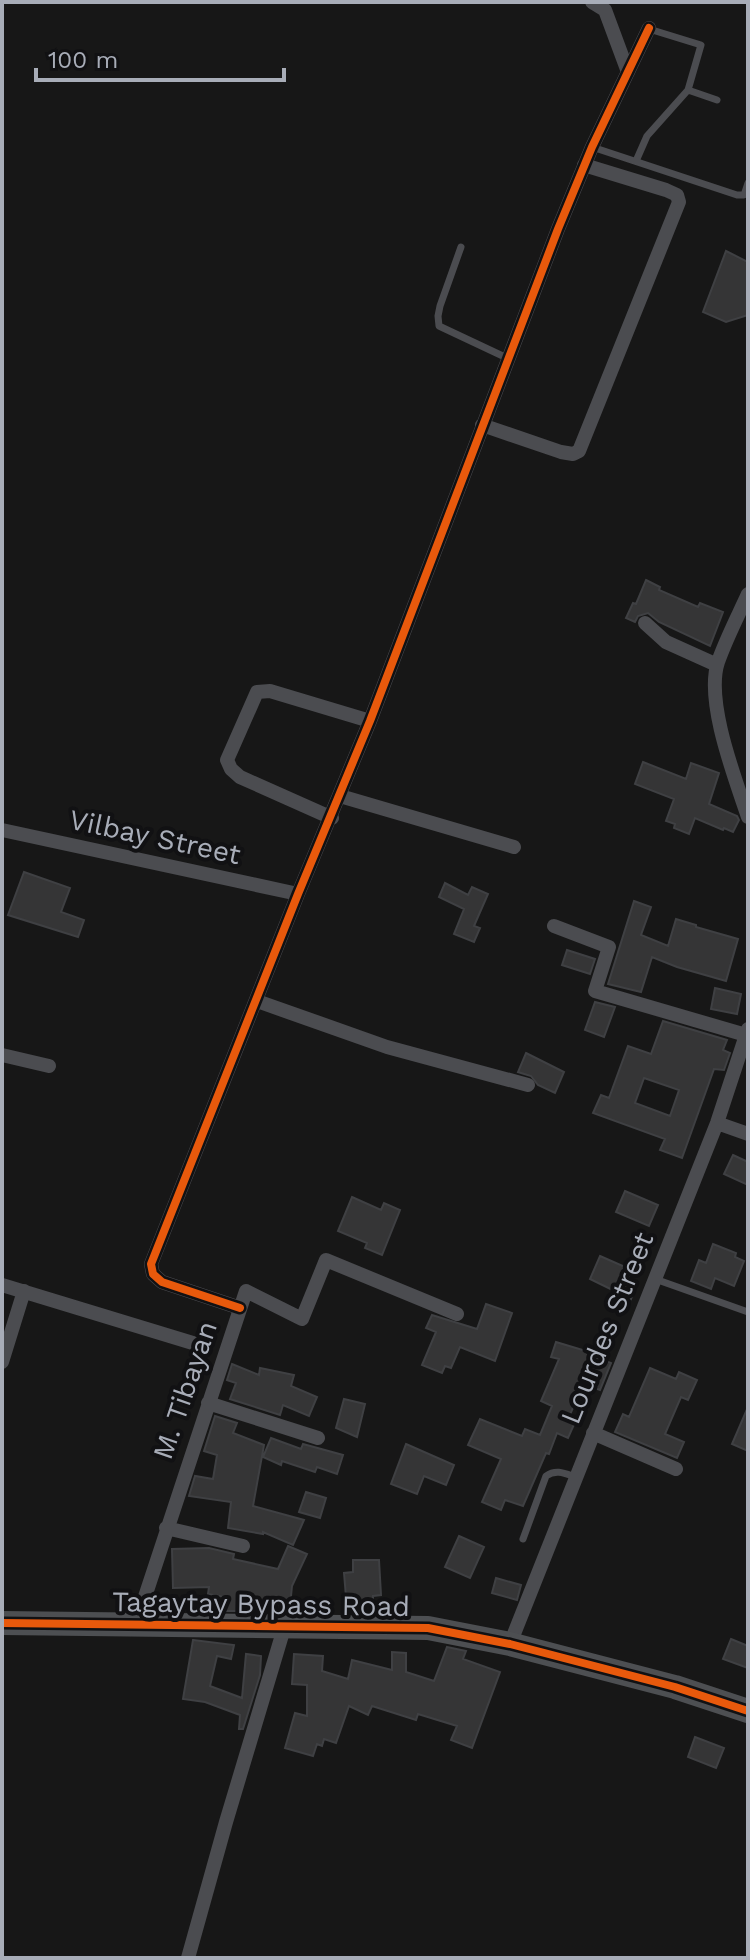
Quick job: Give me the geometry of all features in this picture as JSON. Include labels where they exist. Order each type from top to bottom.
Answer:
[{"type":"main road","name":"Tagaytay Bypass Road","points":[[2,1623],[428,1628],[510,1644],[675,1687],[748,1711]]},
{"type":"street","points":[[592,2],[605,10],[628,72]]},
{"type":"street","points":[[240,1308],[162,1282],[153,1274],[151,1264],[298,894],[332,818],[584,165],[649,28]]},
{"type":"street","points":[[482,425],[561,452],[573,454],[579,451],[679,202],[677,195],[666,190],[584,165]]},
{"type":"street","points":[[748,594],[717,665],[716,705],[719,725],[748,817]]},
{"type":"street","points":[[645,623],[666,642],[717,665]]},
{"type":"street","points":[[332,818],[240,777],[227,760],[257,692],[270,691],[370,721]]},
{"type":"street","points":[[340,796],[514,847]]},
{"type":"street","name":"Vilbay Street","points":[[2,830],[298,894]]},
{"type":"street","points":[[554,926],[609,947],[595,991],[747,1032]]},
{"type":"street","points":[[257,1001],[387,1047],[528,1085]]},
{"type":"street","name":"Lourdes Street","points":[[510,1644],[717,1123],[747,1032]]},
{"type":"street","points":[[2,1055],[49,1066]]},
{"type":"street","points":[[717,1123],[748,1134]]},
{"type":"street","name":"M. Tibayan","points":[[136,1624],[246,1291],[302,1319],[326,1260],[457,1314]]},
{"type":"street","points":[[2,1285],[196,1344]]},
{"type":"street","points":[[2,1362],[24,1291]]},
{"type":"street","points":[[208,1403],[318,1438]]},
{"type":"street","points":[[593,1433],[676,1469]]},
{"type":"street","points":[[166,1528],[243,1546]]},
{"type":"street","points":[[188,1958],[285,1625]]},
{"type":"lane","points":[[636,161],[647,136],[688,90],[701,45],[649,28]]},
{"type":"lane","points":[[688,90],[717,100]]},
{"type":"lane","points":[[592,147],[737,195],[744,195],[748,183]]},
{"type":"lane","points":[[461,247],[440,306],[439,326],[507,358]]},
{"type":"lane","points":[[655,1279],[748,1312]]},
{"type":"lane","points":[[523,1539],[546,1476],[561,1472],[575,1477]]},
{"type":"building","points":[[726,251],[748,262],[748,315],[726,322],[703,312]]},
{"type":"building","points":[[646,580],[660,587],[659,590],[698,607],[700,603],[723,612],[710,646],[659,622],[648,613],[638,616],[635,622],[626,618]]},
{"type":"building","points":[[643,762],[686,779],[691,763],[719,773],[709,804],[737,816],[739,820],[733,832],[695,818],[689,834],[674,828],[675,824],[666,821],[674,799],[635,784]]},
{"type":"building","points":[[24,872],[70,888],[61,912],[84,920],[78,937],[8,915]]},
{"type":"building","points":[[445,883],[468,895],[472,887],[488,894],[474,926],[480,928],[474,942],[454,934],[464,909],[439,897]]},
{"type":"building","points":[[634,901],[651,907],[641,935],[668,946],[676,919],[738,939],[726,981],[652,957],[641,992],[608,984]]},
{"type":"building","points":[[567,950],[595,959],[590,974],[562,965]]},
{"type":"building","points":[[715,988],[741,994],[737,1014],[711,1009]]},
{"type":"building","points":[[595,1002],[615,1007],[604,1037],[585,1030]]},
{"type":"building","points":[[663,1021],[727,1040],[723,1050],[730,1053],[724,1070],[714,1069],[682,1158],[660,1150],[665,1139],[593,1113],[601,1095],[609,1098],[628,1046],[651,1054]],"holes":[[[644,1078],[679,1090],[670,1116],[635,1103]]]},
{"type":"building","points":[[526,1053],[564,1072],[555,1093],[538,1085],[531,1076],[518,1072]]},
{"type":"building","points":[[733,1155],[748,1162],[748,1185],[724,1174]]},
{"type":"building","points":[[625,1191],[658,1205],[649,1226],[616,1212]]},
{"type":"building","points":[[352,1197],[381,1210],[384,1203],[400,1210],[382,1255],[365,1248],[367,1243],[338,1231]]},
{"type":"building","points":[[713,1244],[736,1253],[735,1257],[744,1261],[734,1286],[715,1278],[711,1289],[691,1281],[699,1260],[706,1263]]},
{"type":"building","points":[[600,1256],[632,1270],[627,1281],[636,1285],[631,1299],[590,1279]]},
{"type":"building","points":[[486,1304],[512,1313],[495,1361],[460,1347],[451,1368],[445,1366],[442,1373],[422,1365],[436,1332],[426,1328],[432,1315],[477,1329]]},
{"type":"building","points":[[556,1342],[611,1363],[600,1390],[583,1384],[569,1417],[576,1420],[568,1438],[557,1433],[523,1506],[505,1500],[501,1510],[482,1502],[501,1459],[468,1445],[480,1419],[522,1436],[525,1429],[540,1435],[552,1406],[541,1401],[559,1359],[551,1357]]},
{"type":"building","points":[[232,1364],[259,1375],[260,1368],[294,1375],[291,1386],[317,1397],[309,1416],[283,1405],[280,1415],[230,1399],[236,1383],[227,1380]]},
{"type":"building","points":[[650,1368],[676,1379],[679,1372],[697,1380],[688,1400],[681,1397],[665,1434],[684,1442],[677,1458],[615,1432],[623,1414],[629,1417]]},
{"type":"building","points":[[344,1399],[365,1404],[357,1437],[336,1428]]},
{"type":"building","points":[[748,1407],[748,1451],[732,1444]]},
{"type":"building","points":[[215,1416],[237,1423],[233,1433],[264,1445],[253,1506],[304,1520],[293,1545],[263,1532],[228,1528],[231,1502],[189,1496],[195,1476],[213,1479],[217,1455],[204,1451]]},
{"type":"building","points":[[271,1438],[301,1449],[303,1444],[343,1455],[337,1474],[317,1467],[315,1472],[282,1461],[281,1465],[263,1457]]},
{"type":"building","points":[[406,1444],[454,1465],[446,1485],[424,1476],[417,1494],[391,1484]]},
{"type":"building","points":[[306,1492],[326,1498],[320,1518],[299,1512]]},
{"type":"building","points":[[459,1536],[484,1547],[470,1578],[445,1567]]},
{"type":"building","points":[[288,1546],[307,1554],[292,1586],[290,1606],[253,1601],[252,1611],[223,1611],[225,1597],[208,1594],[209,1587],[173,1588],[172,1549],[209,1548],[234,1554],[233,1559],[278,1569]]},
{"type":"building","points":[[353,1560],[379,1560],[381,1595],[373,1596],[373,1606],[349,1606],[344,1573],[353,1572]]},
{"type":"building","points":[[496,1578],[521,1585],[517,1600],[492,1593]]},
{"type":"building","points":[[731,1639],[748,1646],[748,1668],[723,1659]]},
{"type":"building","points":[[193,1640],[234,1645],[231,1659],[217,1656],[210,1686],[242,1698],[246,1654],[261,1656],[260,1675],[243,1729],[239,1729],[240,1715],[205,1702],[183,1699]]},
{"type":"building","points":[[447,1647],[466,1651],[463,1659],[500,1672],[472,1748],[451,1740],[457,1726],[418,1714],[416,1720],[372,1706],[368,1715],[349,1706],[336,1743],[324,1739],[322,1746],[317,1744],[313,1756],[285,1748],[295,1713],[307,1716],[307,1685],[292,1684],[294,1654],[323,1656],[322,1671],[348,1679],[352,1660],[392,1670],[392,1652],[406,1653],[406,1672],[434,1681]]},
{"type":"building","points":[[695,1737],[724,1748],[716,1768],[688,1757]]},
{"type":"cycle path","points":[[240,1308],[162,1282],[153,1274],[151,1264],[370,721],[558,229],[592,147],[649,28]]},
{"type":"cycle path","points":[[2,1623],[428,1628],[510,1644],[675,1687],[748,1711]]}]
